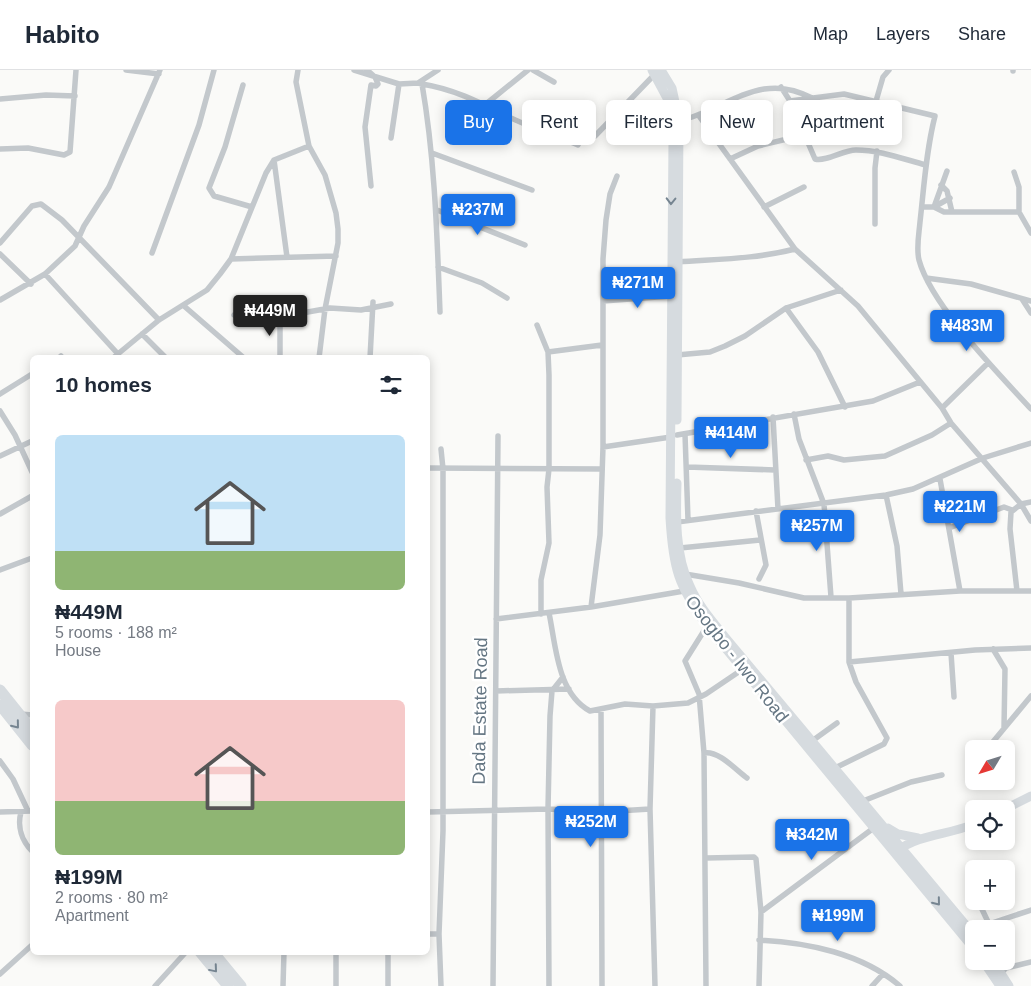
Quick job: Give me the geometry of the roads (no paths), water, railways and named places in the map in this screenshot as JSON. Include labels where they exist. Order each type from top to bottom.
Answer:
[{"type":"highway","points":[[0,690],[30,728]]},
{"type":"highway","points":[[0,705],[30,742]]},
{"type":"highway","points":[[202,955],[228,986]]},
{"type":"highway","points":[[215,955],[241,986]]},
{"type":"main road","name":"Osogbo - Iwo Road","points":[[656,71],[672,88],[675,100]]},
{"type":"main road","name":"Osogbo - Iwo Road","points":[[656,71],[668,98],[672,121],[671,296],[678,436],[672,543],[674,563],[684,591],[707,626],[743,669],[965,925]]},
{"type":"main road","name":"Osogbo - Iwo Road","points":[[679,145],[677,522],[685,574],[696,598],[710,618],[863,801],[879,826]]},
{"type":"main road","points":[[1015,804],[1031,796]]},
{"type":"main road","points":[[879,826],[898,834],[921,838],[942,835],[965,827]]},
{"type":"main road","points":[[899,850],[921,838]]},
{"type":"main road","name":"Osogbo - Iwo Road","points":[[899,850],[965,936]]},
{"type":"main road","points":[[989,970],[1000,986]]},
{"type":"main road","points":[[1004,971],[1010,986]]},
{"type":"street","points":[[0,149],[28,148],[64,154],[70,152],[76,70]]},
{"type":"street","points":[[0,300],[31,284],[75,246],[78,237],[109,187],[159,72],[126,70]]},
{"type":"street","points":[[152,253],[199,125],[214,70]]},
{"type":"street","points":[[298,70],[296,82],[309,146],[325,174],[336,213],[338,243],[325,309],[319,355]]},
{"type":"street","points":[[354,70],[399,84],[420,83],[453,90],[477,100]]},
{"type":"street","points":[[367,70],[375,77],[377,85],[371,85],[368,90],[369,104],[364,128],[371,186]]},
{"type":"street","points":[[420,83],[438,70]]},
{"type":"street","points":[[491,100],[528,70]]},
{"type":"street","points":[[533,70],[554,82]]},
{"type":"street","points":[[876,100],[883,77],[889,70]]},
{"type":"street","points":[[596,135],[656,71]]},
{"type":"street","points":[[420,83],[432,153],[440,312]]},
{"type":"street","points":[[391,138],[399,84]]},
{"type":"street","points":[[243,85],[225,148],[209,188],[214,196],[252,207]]},
{"type":"street","points":[[780,87],[789,100]]},
{"type":"street","points":[[691,118],[699,116],[730,100],[764,89],[791,88],[812,98]]},
{"type":"street","points":[[797,100],[844,94],[871,100]]},
{"type":"street","points":[[0,99],[46,95],[75,96]]},
{"type":"street","points":[[902,108],[935,116],[926,165],[918,249],[918,259],[926,278],[951,315],[988,363],[1031,409]]},
{"type":"street","points":[[699,116],[794,249],[858,306],[942,408],[951,423],[1021,504],[1031,521]]},
{"type":"street","points":[[730,159],[758,146],[783,140]]},
{"type":"street","points":[[808,145],[812,156],[819,160],[843,151],[877,151],[926,165]]},
{"type":"street","points":[[117,355],[173,309],[184,306],[207,290],[231,259],[266,173],[274,160],[309,146]]},
{"type":"street","points":[[875,224],[874,168],[877,151]]},
{"type":"street","points":[[432,153],[532,190]]},
{"type":"street","points":[[274,160],[287,257]]},
{"type":"street","points":[[934,207],[947,171]]},
{"type":"street","points":[[1014,172],[1019,187],[1019,212],[1031,233]]},
{"type":"street","points":[[591,607],[600,535],[603,447],[602,345],[606,220],[610,194],[617,176]]},
{"type":"street","points":[[941,185],[950,198],[952,212]]},
{"type":"street","points":[[764,207],[804,187]]},
{"type":"street","points":[[934,207],[950,198]]},
{"type":"street","points":[[0,243],[36,204],[48,208],[159,320]]},
{"type":"street","points":[[922,206],[934,207],[944,212],[1019,212]]},
{"type":"street","points":[[436,210],[525,245]]},
{"type":"street","points":[[678,262],[729,260],[794,249]]},
{"type":"street","points":[[0,254],[5,256],[31,284]]},
{"type":"street","points":[[231,259],[336,256]]},
{"type":"street","points":[[438,267],[482,283],[507,298]]},
{"type":"street","points":[[44,274],[115,355]]},
{"type":"street","points":[[926,278],[970,284],[1031,301]]},
{"type":"street","points":[[678,355],[710,352],[745,336],[786,308],[841,290]]},
{"type":"street","points":[[603,301],[671,296]]},
{"type":"street","points":[[1022,299],[1031,313]]},
{"type":"street","points":[[234,315],[248,318],[280,317],[325,309],[362,310],[373,305],[391,304]]},
{"type":"street","points":[[370,355],[373,305]]},
{"type":"street","points":[[184,306],[241,355]]},
{"type":"street","points":[[786,308],[818,352],[845,407]]},
{"type":"street","points":[[280,317],[280,355]]},
{"type":"street","points":[[537,326],[548,352],[549,469],[547,487],[549,543],[541,580],[541,614]]},
{"type":"street","points":[[142,334],[163,355]]},
{"type":"street","points":[[548,352],[602,345]]},
{"type":"street","points":[[942,408],[988,363]]},
{"type":"street","points":[[0,394],[30,375]]},
{"type":"street","points":[[603,447],[678,436],[773,417],[845,407],[873,401],[920,382]]},
{"type":"street","points":[[0,411],[30,468]]},
{"type":"street","points":[[794,414],[799,439],[824,504],[831,598]]},
{"type":"street","points":[[773,417],[778,509]]},
{"type":"street","points":[[806,460],[828,456],[844,460],[885,456],[932,435],[951,423]]},
{"type":"street","name":"Dada Estate Road","points":[[493,986],[498,436]]},
{"type":"street","points":[[678,436],[687,468],[688,520]]},
{"type":"street","points":[[0,456],[30,442]]},
{"type":"street","points":[[677,522],[824,504],[913,489],[940,479],[983,458],[1031,443]]},
{"type":"street","points":[[441,449],[443,469],[442,812],[439,934],[441,986]]},
{"type":"street","points":[[430,468],[602,469]]},
{"type":"street","points":[[687,468],[775,470]]},
{"type":"street","points":[[940,479],[960,591]]},
{"type":"street","points":[[886,495],[897,546],[901,594]]},
{"type":"street","points":[[0,514],[30,497]]},
{"type":"street","points":[[1012,510],[1021,504],[1031,502]]},
{"type":"street","points":[[949,528],[1004,507],[1012,510]]},
{"type":"street","points":[[1012,510],[1010,529],[1017,592]]},
{"type":"street","points":[[756,511],[766,565],[759,579]]},
{"type":"street","points":[[680,548],[760,540]]},
{"type":"street","points":[[0,570],[30,559]]},
{"type":"street","points":[[685,574],[739,583],[804,598],[849,598],[960,591],[1031,591]]},
{"type":"street","points":[[496,618],[550,613],[684,591]]},
{"type":"street","points":[[835,768],[884,744],[887,738],[856,682],[849,662],[849,598]]},
{"type":"street","points":[[550,613],[563,677],[569,689],[585,708],[595,712],[606,706],[625,704],[654,706],[688,703],[700,698],[743,669]]},
{"type":"street","points":[[706,986],[704,753],[700,698],[685,661],[707,626]]},
{"type":"street","points":[[849,662],[994,649],[1031,648]]},
{"type":"street","points":[[994,649],[1004,669],[1004,728]]},
{"type":"street","points":[[951,653],[954,697]]},
{"type":"street","points":[[549,986],[548,809],[550,716],[552,691],[563,677]]},
{"type":"street","points":[[496,691],[552,691],[569,689]]},
{"type":"street","points":[[994,740],[1031,696]]},
{"type":"street","points":[[654,706],[650,809],[655,986]]},
{"type":"street","points":[[601,710],[602,986]]},
{"type":"street","points":[[19,714],[30,715]]},
{"type":"street","points":[[812,740],[837,723]]},
{"type":"street","points":[[704,753],[708,752],[721,758],[747,778]]},
{"type":"street","points":[[0,761],[13,779],[30,811],[0,812]]},
{"type":"street","points":[[863,801],[911,782],[942,775]]},
{"type":"street","points":[[430,812],[548,809],[601,812],[650,809]]},
{"type":"street","points":[[20,812],[22,837],[30,848]]},
{"type":"street","points":[[761,912],[879,826]]},
{"type":"street","points":[[706,858],[754,857],[757,862],[761,912],[759,986]]},
{"type":"street","points":[[1004,920],[1031,910]]},
{"type":"street","points":[[430,934],[439,934]]},
{"type":"street","points":[[759,940],[836,952],[871,965],[900,986]]},
{"type":"street","points":[[0,974],[30,947]]},
{"type":"street","points":[[155,986],[183,955]]},
{"type":"street","points":[[283,986],[284,955]]},
{"type":"street","points":[[336,955],[336,986]]},
{"type":"street","points":[[388,955],[388,986]]},
{"type":"street","points":[[1004,971],[1031,962]]},
{"type":"street","points":[[872,986],[883,974]]}]
